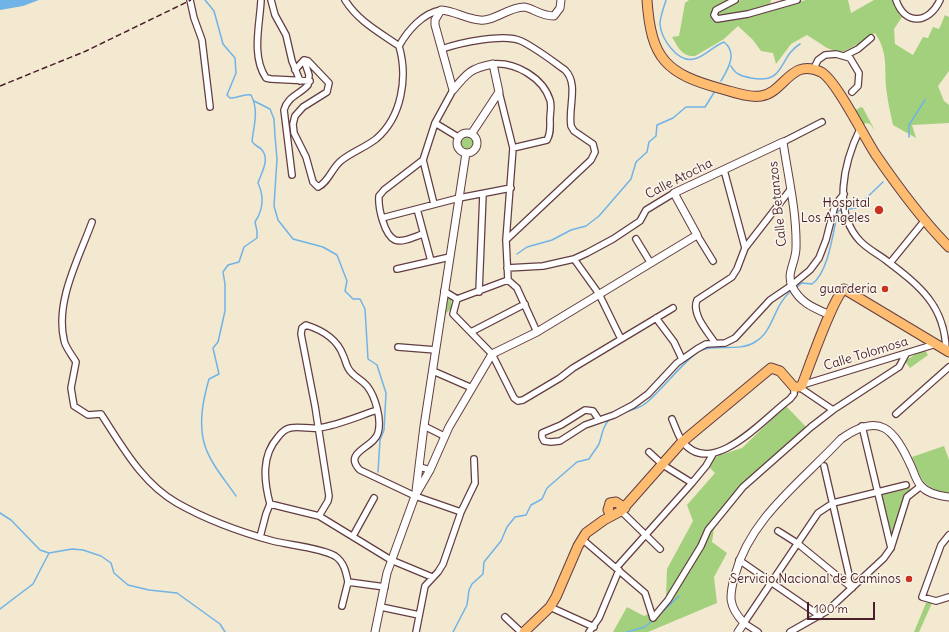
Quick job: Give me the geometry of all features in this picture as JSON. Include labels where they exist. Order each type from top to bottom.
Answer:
[{"type":"main road","points":[[647,0],[648,16],[654,44],[660,56],[671,68],[687,78],[728,90],[760,96],[774,90],[796,71],[813,70],[821,72],[833,84],[880,160],[925,220],[949,247]]},
{"type":"main road","points":[[523,632],[550,607],[582,539],[597,525],[611,516],[608,507],[612,502],[618,502],[623,509],[682,442],[770,368],[780,372],[799,386],[840,292],[844,289],[947,351]]},
{"type":"street","points":[[190,0],[194,18],[202,40],[210,107]]},
{"type":"street","points":[[261,0],[257,46],[263,73],[266,78],[310,81]]},
{"type":"street","points":[[271,0],[277,20],[286,35],[295,70],[300,81]]},
{"type":"street","points":[[304,60],[308,61],[329,83],[327,92],[303,107],[295,116],[293,124],[294,133],[306,157],[313,182],[318,187],[341,160],[375,140],[385,131],[396,112],[402,81],[403,58],[399,46],[353,13],[345,0]]},
{"type":"street","points":[[399,46],[403,39],[426,15],[441,10],[450,11],[479,20],[487,20],[502,13],[525,7],[543,16],[554,16],[560,8],[561,0]]},
{"type":"street","points":[[735,0],[716,10],[714,15],[717,19],[748,14],[796,0]]},
{"type":"street","points":[[896,0],[899,8],[912,18],[920,20],[929,16],[936,10],[940,0]]},
{"type":"street","points":[[441,10],[435,20],[435,25],[454,90]]},
{"type":"street","points":[[442,49],[490,40],[508,38],[520,40],[565,70],[570,75],[572,83],[571,126],[593,144],[595,152],[591,160],[506,240]]},
{"type":"street","points":[[844,56],[858,49],[871,38]]},
{"type":"street","points":[[813,70],[818,60],[825,55],[836,54],[850,58],[859,73],[858,86],[852,92]]},
{"type":"street","points":[[295,70],[304,60]]},
{"type":"street","points":[[292,175],[284,110],[286,102],[291,97],[305,89],[310,81],[304,60]]},
{"type":"street","points":[[434,204],[423,160],[435,123],[454,90],[470,71],[478,67],[501,63],[516,66],[546,91],[550,102],[550,134],[547,140],[513,148]]},
{"type":"street","points":[[493,64],[513,148],[506,240],[508,280],[517,288],[537,332]]},
{"type":"street","points":[[472,134],[499,92]]},
{"type":"street","name":"Calle Atocha","points":[[507,268],[543,266],[574,259],[613,239],[640,221],[646,210],[674,193],[822,122]]},
{"type":"street","points":[[435,123],[458,137]]},
{"type":"street","points":[[860,129],[851,147],[845,166],[844,194],[846,214],[850,226],[859,240],[872,253],[890,263],[923,290],[935,307],[943,325],[947,351]]},
{"type":"street","points":[[463,133],[472,134],[476,139],[477,146],[472,152],[466,153],[457,147],[458,137],[463,133]]},
{"type":"street","name":"Calle Betanzos","points":[[783,142],[796,248],[790,277],[792,285]]},
{"type":"street","points":[[415,496],[444,290],[466,153]]},
{"type":"street","points":[[423,160],[384,190],[379,196],[382,218],[389,235],[394,240],[400,240],[423,234]]},
{"type":"street","points":[[724,170],[744,245]]},
{"type":"street","points":[[382,218],[459,198],[511,188]]},
{"type":"street","points":[[715,343],[696,311],[696,300],[732,277],[737,269],[744,245],[790,190]]},
{"type":"street","points":[[674,193],[713,261]]},
{"type":"street","points":[[479,292],[483,194]]},
{"type":"street","points":[[599,420],[593,412],[585,410],[561,425],[546,430],[542,433],[542,437],[544,441],[560,441],[578,429],[614,415],[643,398],[682,359],[697,349],[715,343],[725,343],[735,338],[770,300],[810,270],[819,258],[826,240],[835,205],[844,194]]},
{"type":"street","points":[[417,209],[431,261]]},
{"type":"street","points":[[890,263],[925,220]]},
{"type":"street","points":[[92,222],[63,300],[61,322],[64,342],[76,362],[71,388],[74,406],[88,415],[101,414],[134,464],[153,485],[176,502],[220,524],[260,537],[334,556],[342,563],[348,582],[342,606]]},
{"type":"street","points":[[375,632],[391,560],[415,496],[430,470],[444,436],[492,354],[537,332],[650,262],[697,235]]},
{"type":"street","points":[[636,239],[650,262]]},
{"type":"street","points":[[397,269],[450,257]]},
{"type":"street","points":[[574,259],[599,294],[621,339]]},
{"type":"street","points":[[457,299],[508,280]]},
{"type":"street","points":[[792,285],[801,300],[810,307],[830,315]]},
{"type":"street","points":[[444,290],[457,299]]},
{"type":"street","points":[[452,314],[457,299]]},
{"type":"street","points":[[471,332],[525,304]]},
{"type":"street","points":[[452,314],[492,354],[514,398],[518,401],[523,400],[560,378],[573,368],[672,308]]},
{"type":"street","points":[[440,318],[452,314]]},
{"type":"street","points":[[656,318],[674,342],[682,359]]},
{"type":"street","points":[[319,516],[328,501],[329,496],[301,334],[302,328],[306,325],[326,334],[337,343],[351,372],[366,385],[372,393],[377,410],[378,433],[375,439],[355,456],[354,461],[356,466],[360,470],[415,496],[461,512]]},
{"type":"street","name":"Calle Tolomosa","points":[[799,386],[936,344]]},
{"type":"street","points":[[398,347],[436,350]]},
{"type":"street","points":[[582,539],[646,594],[653,618],[668,600],[701,546],[708,530],[743,487],[777,455],[833,410],[899,367],[906,354]]},
{"type":"street","points":[[896,414],[949,367]]},
{"type":"street","points":[[433,371],[472,388]]},
{"type":"street","points":[[672,418],[682,442],[696,452],[713,454],[729,447],[766,420],[790,399],[799,386],[833,410]]},
{"type":"street","points":[[260,537],[270,504],[265,483],[266,454],[272,443],[282,432],[290,428],[318,428],[377,410]]},
{"type":"street","points":[[758,632],[744,623],[735,611],[731,602],[731,591],[744,546],[765,517],[841,439],[862,426],[875,425],[886,429],[895,436],[904,450],[921,486],[935,494],[949,497]]},
{"type":"street","points":[[424,426],[444,436]]},
{"type":"street","points":[[862,426],[891,548]]},
{"type":"street","points":[[649,452],[663,465],[692,483]]},
{"type":"street","points":[[589,632],[594,627],[617,569],[692,483],[706,466],[713,454]]},
{"type":"street","points":[[416,632],[424,586],[438,572],[443,564],[461,512],[475,483],[474,459]]},
{"type":"street","points":[[824,466],[852,588]]},
{"type":"street","points":[[420,467],[430,470]]},
{"type":"street","points":[[738,632],[818,513],[833,503],[906,485]]},
{"type":"street","points":[[790,632],[820,616],[852,588],[891,548],[907,497],[921,486]]},
{"type":"street","points":[[353,536],[374,498]]},
{"type":"street","points":[[270,504],[319,516],[391,560],[432,577]]},
{"type":"street","points":[[623,509],[660,549]]},
{"type":"street","points":[[778,531],[797,543],[852,588]]},
{"type":"street","points":[[949,535],[941,545],[922,597],[936,601],[949,597]]},
{"type":"street","points":[[739,560],[820,616]]},
{"type":"street","points":[[348,582],[385,587]]},
{"type":"street","points":[[381,607],[419,615]]},
{"type":"street","points":[[550,607],[594,627]]},
{"type":"street","points":[[505,617],[523,632]]},
{"type":"green space","points":[[689,0],[730,0],[717,7],[713,12],[712,19],[718,22],[745,17],[806,0],[848,0],[851,13],[874,0],[898,0],[902,17],[894,29],[895,44],[913,55],[923,37],[928,38],[933,27],[939,29],[945,15],[949,17],[949,71],[938,86],[944,101],[949,105],[949,123],[912,125],[916,138],[893,125],[887,98],[883,49],[875,33],[866,40],[841,53],[827,48],[807,35],[791,44],[776,64],[773,53],[761,51],[753,40],[738,26],[724,39],[695,56],[687,55],[681,51],[672,37],[679,36],[685,3]]},
{"type":"green space","points":[[741,0],[771,0],[770,5],[747,12],[718,15],[722,8]]},
{"type":"green space","points":[[861,107],[863,108],[875,131],[870,124],[866,123],[860,127],[852,112]]},
{"type":"green space","points":[[464,136],[470,136],[474,140],[474,146],[470,150],[464,150],[460,146],[460,140]]},
{"type":"green space","points":[[447,296],[451,300],[452,308],[445,314]]},
{"type":"green space","points":[[925,350],[928,355],[910,368],[905,361]]},
{"type":"green space","points":[[786,406],[809,430],[744,489],[714,529],[712,542],[727,553],[714,577],[717,603],[648,632],[613,632],[627,607],[644,616],[659,610],[666,597],[667,569],[693,521],[687,505],[715,473],[706,464],[717,456],[742,448]]},
{"type":"green space","points":[[944,446],[949,460],[949,494],[933,489],[924,482],[912,457]]},
{"type":"green space","points":[[911,488],[899,512],[895,533],[891,537],[882,495]]},
{"type":"green space","points":[[926,603],[932,603],[919,632],[914,632]]},
{"type":"water","points":[[0,0],[39,0],[23,6],[0,10]]},
{"type":"waterway","points":[[205,0],[214,11],[223,44],[235,58],[236,73],[227,95],[230,98],[251,95],[255,106],[255,123],[252,141],[261,149],[265,157],[264,166],[258,183],[262,203],[260,213],[255,222],[257,238],[244,247],[239,262],[228,265],[223,272],[225,284],[225,311],[218,342],[213,348],[219,374],[209,379],[202,412],[202,429],[205,446],[219,472],[236,496]]},
{"type":"waterway","points":[[666,0],[661,18],[661,30],[663,36],[676,53],[682,57],[694,59],[702,56],[724,42],[728,46],[731,56],[729,66],[721,81]]},
{"type":"waterway","points":[[731,66],[736,73],[751,78],[762,79],[770,77],[776,74],[793,49],[800,44]]},
{"type":"waterway","points":[[517,254],[527,247],[552,240],[571,230],[586,226],[599,216],[631,179],[636,162],[647,152],[649,142],[656,136],[657,125],[673,118],[686,107],[705,107],[715,91]]},
{"type":"waterway","points":[[909,137],[909,125],[925,100]]},
{"type":"waterway","points":[[254,101],[270,109],[274,119],[277,159],[274,206],[278,220],[293,239],[323,247],[337,255],[347,281],[345,291],[353,299],[360,299],[365,309],[368,359],[377,365],[386,393],[384,430],[380,440],[378,472]]},
{"type":"waterway","points":[[849,209],[856,208],[883,182]]},
{"type":"waterway","points":[[797,287],[802,283],[812,284],[823,270],[830,250],[838,211],[842,210]]},
{"type":"waterway","points":[[453,632],[467,605],[469,590],[472,584],[483,574],[484,562],[501,541],[507,527],[515,517],[526,515],[531,505],[542,499],[547,488],[577,462],[589,459],[599,444],[603,429],[608,421],[616,415],[637,408],[646,403],[689,359],[701,350],[708,348],[742,347],[755,342],[766,332],[780,304],[791,291]]},
{"type":"waterway","points":[[0,513],[11,520],[40,550],[49,553],[72,549],[83,550],[101,556],[111,563],[114,573],[128,585],[149,590],[177,593],[220,624],[225,632]]},
{"type":"waterway","points":[[0,609],[33,584],[49,553]]},
{"type":"waterway","points":[[658,616],[679,596]]},
{"type":"waterway","points":[[627,632],[645,627],[653,620]]},
{"type":"railway","points":[[0,86],[86,51],[191,0]]},
{"type":"place","name":"Hospital Los Angeles","points":[[879,210]]},
{"type":"place","name":"guarderia","points":[[885,289]]},
{"type":"place","name":"Servicio Nacional de Caminos","points":[[909,579]]}]
